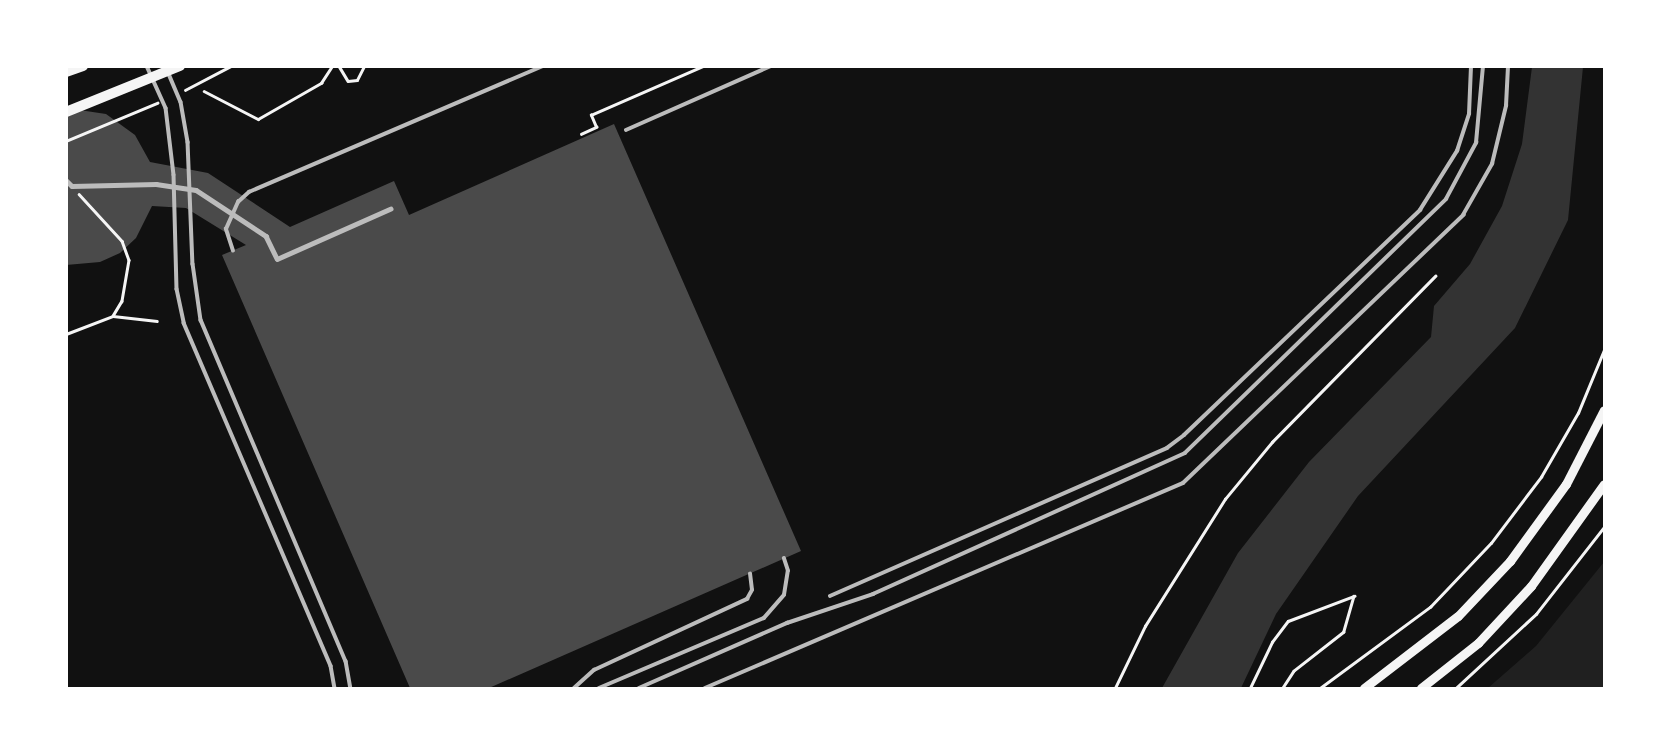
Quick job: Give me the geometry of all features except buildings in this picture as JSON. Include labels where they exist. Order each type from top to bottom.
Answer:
[{"type":"main road","points":[[66,72],[83,66]]},
{"type":"main road","points":[[66,112],[180,66]]},
{"type":"main road","points":[[1364,688],[1458,616],[1510,561],[1566,484],[1605,410]]},
{"type":"main road","points":[[1421,688],[1478,643],[1531,586],[1590,510],[1605,484]]},
{"type":"street","points":[[66,180],[72,186],[156,184],[196,190],[266,236],[277,259],[390,209]]},
{"type":"lane","points":[[147,66],[162,101],[172,156],[176,265],[184,323],[331,666],[335,688]]},
{"type":"lane","points":[[233,251],[226,229],[238,202],[249,192],[543,66]]},
{"type":"lane","points":[[626,130],[771,66]]},
{"type":"lane","points":[[830,596],[1167,449],[1184,435],[1420,210],[1457,151],[1468,114],[1471,66]]},
{"type":"lane","points":[[639,688],[787,623],[873,594],[1185,453],[1446,199],[1476,143],[1483,66]]},
{"type":"lane","points":[[705,688],[1183,483],[1463,215],[1498,144],[1508,66]]},
{"type":"lane","points":[[167,70],[178,93],[192,176],[193,264],[201,320],[346,661],[351,688]]},
{"type":"lane","points":[[599,688],[764,618],[783,595],[788,571],[784,559]]},
{"type":"lane","points":[[574,688],[594,670],[747,599],[752,590],[750,574]]},
{"type":"path","points":[[178,93],[231,66]]},
{"type":"path","points":[[204,90],[258,118],[321,83],[332,66]]},
{"type":"path","points":[[339,66],[348,81],[357,80],[364,66]]},
{"type":"path","points":[[581,134],[596,127],[591,116],[702,66]]},
{"type":"path","points":[[66,141],[162,101]]},
{"type":"path","points":[[72,186],[122,241],[130,260],[122,301],[113,317]]},
{"type":"path","points":[[1115,688],[1144,626],[1225,499],[1272,442],[1435,276]]},
{"type":"path","points":[[66,334],[113,317],[157,321]]},
{"type":"path","points":[[1320,688],[1430,607],[1491,544],[1560,445],[1605,350]]},
{"type":"path","points":[[1456,688],[1536,614],[1605,527]]},
{"type":"path","points":[[1250,688],[1272,642],[1288,621],[1354,596],[1344,632],[1294,671],[1283,688]]},
{"type":"shaded area","points":[[1532,67],[1583,67],[1568,220],[1515,328],[1358,496],[1276,614],[1241,688],[1162,688],[1238,553],[1309,462],[1431,337],[1434,306],[1470,264],[1502,206],[1522,144]]},
{"type":"shaded area","points":[[1604,562],[1604,688],[1488,688],[1536,646]]}]
